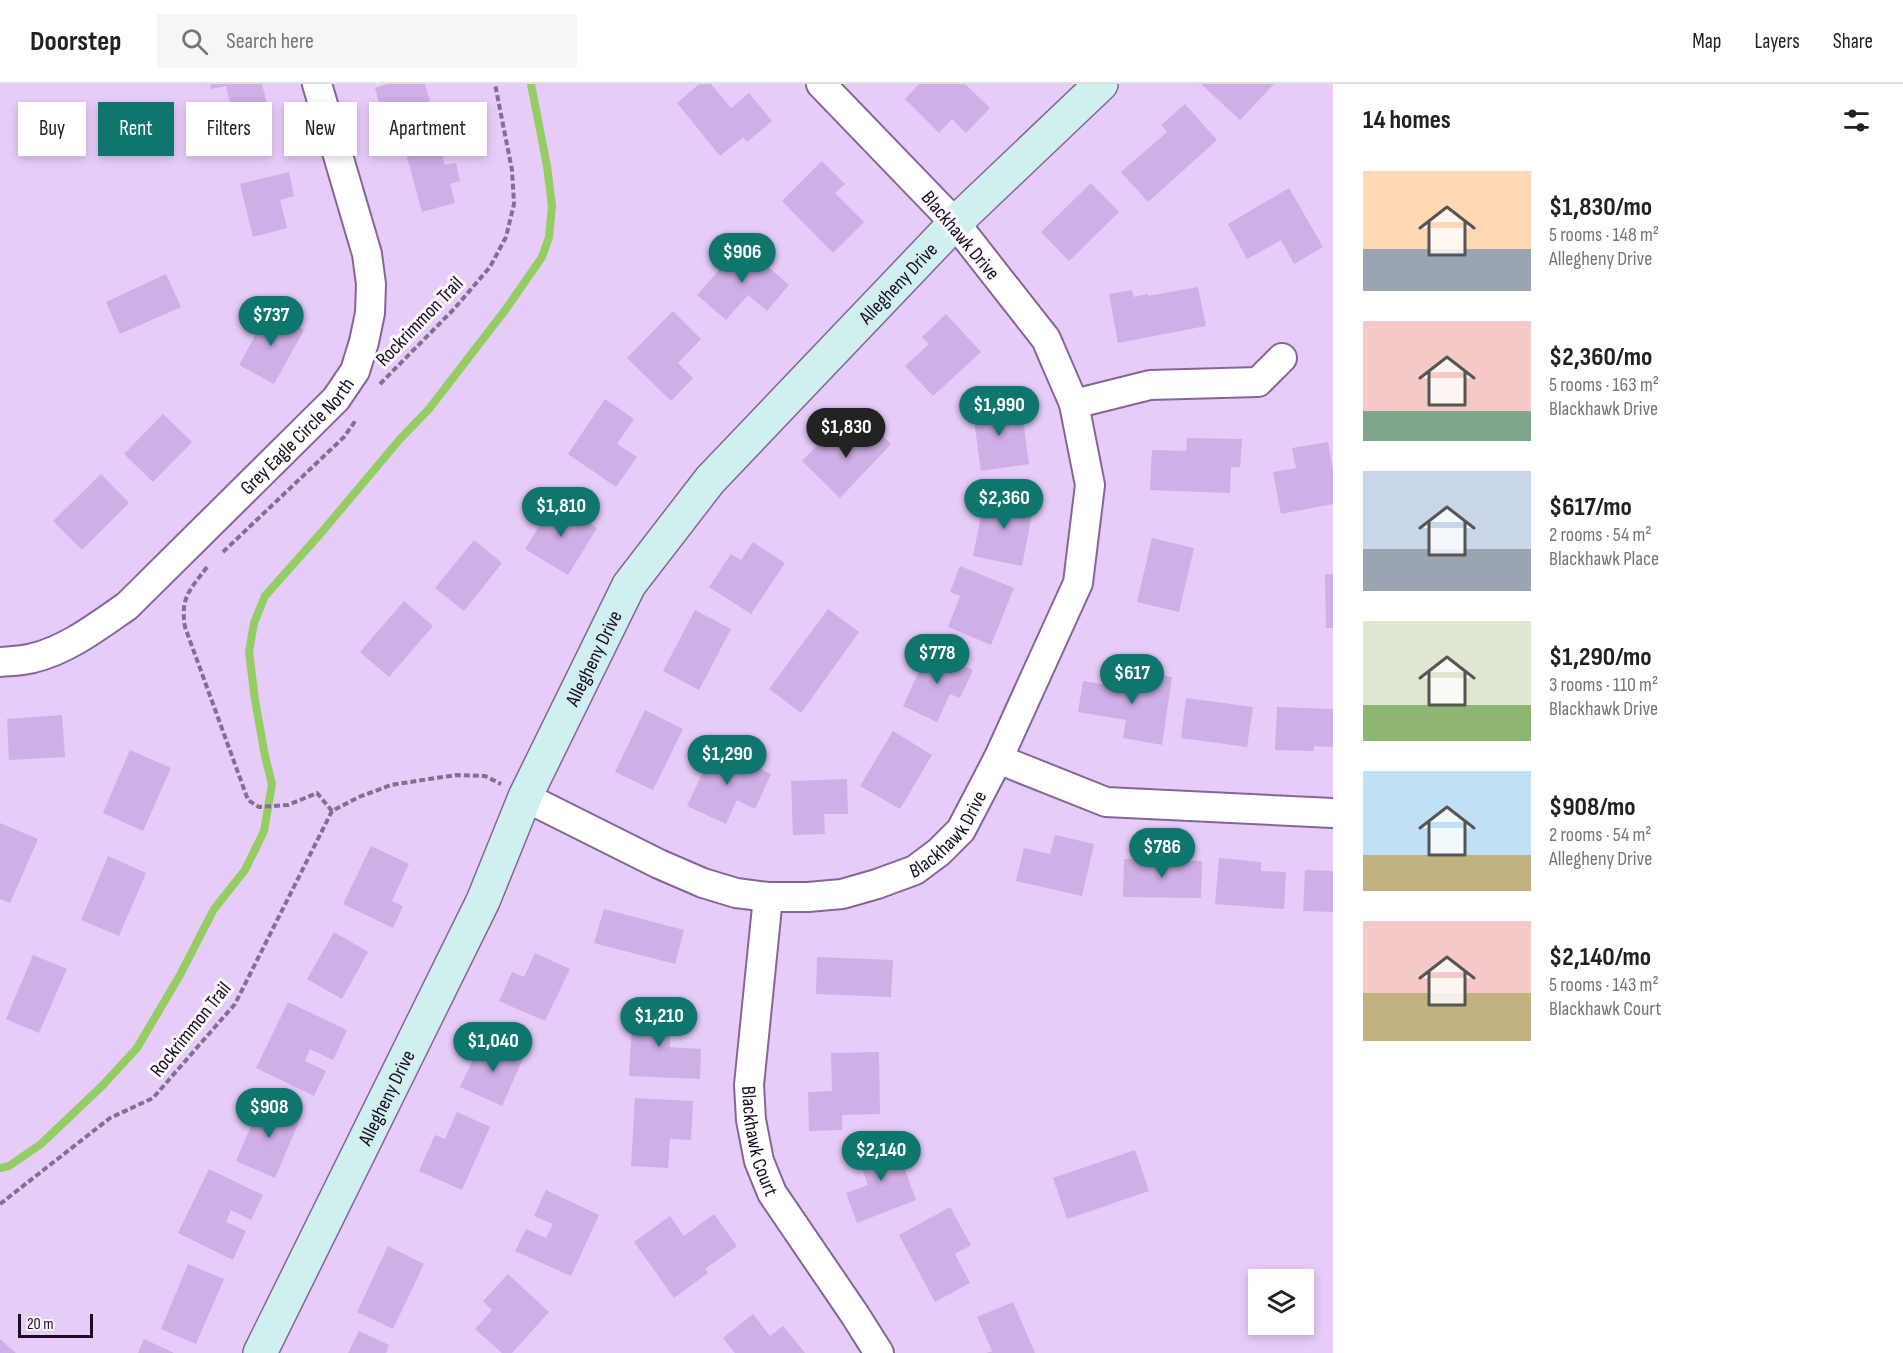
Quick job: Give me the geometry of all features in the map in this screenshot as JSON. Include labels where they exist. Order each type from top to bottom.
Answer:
[{"type":"street","name":"Grey Eagle Circle North","points":[[0,662],[33,658],[63,647],[127,606],[336,399],[355,371],[370,313],[371,284],[366,254],[317,84]]},
{"type":"street","name":"Blackhawk Drive","points":[[525,797],[659,864],[703,883],[736,893],[768,897],[842,894],[915,870],[939,852],[961,830],[998,759],[1078,583],[1090,485],[1074,404],[1046,339],[954,223],[821,84]]},
{"type":"street","name":"Allegheny Drive","points":[[260,1353],[483,901],[525,797],[629,585],[710,480],[954,223],[1101,84]]},
{"type":"street","points":[[1074,404],[1150,385],[1258,382],[1282,358]]},
{"type":"street","points":[[998,759],[1106,802],[1333,813]]},
{"type":"street","name":"Blackhawk Court","points":[[768,897],[749,1085],[751,1120],[759,1161],[772,1193],[879,1353]]},
{"type":"path","name":"Rockrimmon Trail","points":[[376,390],[382,381],[454,309],[490,267],[506,237],[514,204],[512,170],[495,84]]},
{"type":"path","points":[[216,559],[344,437],[357,418]]},
{"type":"path","points":[[207,567],[187,594],[182,611],[185,627],[248,800],[259,807],[288,805],[317,793],[332,811],[359,797],[391,786],[457,776],[485,776],[525,797]]},
{"type":"path","name":"Rockrimmon Trail","points":[[0,1204],[110,1118],[153,1098],[235,1004],[332,811]]},
{"type":"building","points":[[210,84],[262,84],[267,102],[230,102],[226,86],[211,89]]},
{"type":"building","points":[[387,84],[425,84],[430,101],[379,102],[375,88]]},
{"type":"building","points":[[699,84],[711,84],[731,108],[749,93],[772,121],[747,142],[743,137],[720,156],[677,103]]},
{"type":"building","points":[[919,84],[965,84],[990,108],[966,133],[952,119],[939,133],[905,99]]},
{"type":"building","points":[[1201,84],[1274,84],[1240,120]]},
{"type":"building","points":[[1185,104],[1217,140],[1148,202],[1121,172],[1167,132],[1161,125]]},
{"type":"building","points":[[407,156],[442,156],[445,165],[456,163],[460,181],[450,184],[455,203],[422,212]]},
{"type":"building","points":[[822,161],[845,184],[835,193],[864,222],[833,253],[782,201]]},
{"type":"building","points":[[289,172],[294,196],[280,200],[287,228],[253,237],[240,184]]},
{"type":"building","points":[[1091,183],[1119,212],[1069,261],[1041,232]]},
{"type":"building","points":[[1289,188],[1323,247],[1294,264],[1281,240],[1247,259],[1228,224]]},
{"type":"building","points":[[742,244],[789,285],[767,311],[748,295],[726,320],[697,295]]},
{"type":"building","points":[[166,274],[181,307],[120,334],[106,302]]},
{"type":"building","points":[[1198,287],[1206,326],[1118,343],[1109,294],[1132,290],[1134,297],[1148,294],[1148,296]]},
{"type":"building","points":[[269,310],[304,330],[274,384],[239,365]]},
{"type":"building","points":[[673,311],[701,339],[678,363],[693,378],[671,401],[627,358]]},
{"type":"building","points":[[946,314],[981,352],[933,396],[905,366],[929,344],[922,337]]},
{"type":"building","points":[[605,399],[634,419],[617,444],[637,457],[616,487],[568,454]]},
{"type":"building","points":[[1009,401],[1011,421],[1023,419],[1029,464],[981,471],[972,406]]},
{"type":"building","points":[[163,414],[192,442],[153,482],[124,454]]},
{"type":"building","points":[[870,424],[891,444],[840,498],[802,461],[828,434],[844,450]]},
{"type":"building","points":[[1187,438],[1242,439],[1240,467],[1231,467],[1230,493],[1150,490],[1152,450],[1186,451]]},
{"type":"building","points":[[1328,442],[1333,470],[1333,504],[1281,514],[1273,472],[1296,468],[1292,448]]},
{"type":"building","points":[[101,474],[129,503],[82,550],[53,521]]},
{"type":"building","points":[[985,495],[1034,504],[1022,566],[973,556]]},
{"type":"building","points":[[555,501],[597,528],[568,575],[525,549]]},
{"type":"building","points":[[1152,538],[1194,548],[1179,612],[1137,602]]},
{"type":"building","points":[[474,540],[502,563],[464,611],[435,588]]},
{"type":"building","points":[[753,542],[785,563],[751,614],[709,587],[731,554],[741,560]]},
{"type":"building","points":[[960,566],[1014,588],[991,645],[948,627],[960,596],[950,592]]},
{"type":"building","points":[[1325,574],[1333,574],[1333,628],[1326,628]]},
{"type":"building","points":[[404,601],[433,626],[389,677],[360,652]]},
{"type":"building","points":[[828,609],[859,632],[801,713],[769,689]]},
{"type":"building","points":[[695,610],[731,629],[699,690],[663,671]]},
{"type":"building","points":[[929,650],[973,670],[960,698],[950,694],[937,722],[903,706]]},
{"type":"building","points":[[1130,671],[1172,677],[1162,745],[1123,738],[1126,720],[1078,712],[1083,681],[1127,688]]},
{"type":"building","points":[[1186,698],[1253,707],[1247,747],[1181,738]]},
{"type":"building","points":[[1277,707],[1333,709],[1333,747],[1314,746],[1314,751],[1275,750]]},
{"type":"building","points":[[645,710],[683,729],[653,790],[615,772]]},
{"type":"building","points":[[62,715],[65,757],[9,760],[7,719]]},
{"type":"building","points":[[893,731],[932,755],[900,809],[860,786]]},
{"type":"building","points":[[714,748],[771,774],[755,809],[737,800],[726,824],[687,806]]},
{"type":"building","points":[[130,750],[171,768],[143,831],[103,813]]},
{"type":"building","points":[[847,779],[848,814],[824,814],[825,834],[793,835],[791,781]]},
{"type":"building","points":[[0,823],[38,839],[10,903],[0,899]]},
{"type":"building","points":[[1055,835],[1094,844],[1082,896],[1016,881],[1024,848],[1050,854]]},
{"type":"building","points":[[371,846],[409,864],[392,901],[403,906],[393,928],[343,904]]},
{"type":"building","points":[[108,856],[146,873],[119,936],[81,920]]},
{"type":"building","points":[[1219,858],[1261,862],[1261,871],[1286,872],[1284,909],[1215,904]]},
{"type":"building","points":[[1124,859],[1202,861],[1201,898],[1123,897]]},
{"type":"building","points":[[1305,870],[1333,871],[1333,912],[1303,911]]},
{"type":"building","points":[[604,909],[684,930],[675,964],[594,943]]},
{"type":"building","points":[[334,932],[368,952],[342,999],[307,979]]},
{"type":"building","points":[[535,953],[570,969],[545,1021],[499,1001],[512,972],[524,977]]},
{"type":"building","points":[[33,955],[67,969],[39,1033],[6,1019]]},
{"type":"building","points":[[817,957],[893,960],[891,997],[816,994]]},
{"type":"building","points":[[288,1002],[347,1030],[333,1060],[310,1049],[305,1061],[326,1071],[314,1096],[256,1068]]},
{"type":"building","points":[[633,1007],[671,1009],[670,1047],[701,1049],[700,1079],[629,1076]]},
{"type":"building","points":[[497,1041],[525,1054],[502,1106],[460,1087],[477,1051],[490,1057]]},
{"type":"building","points":[[879,1052],[880,1114],[842,1115],[842,1130],[809,1131],[808,1092],[832,1091],[831,1053]]},
{"type":"building","points":[[635,1098],[693,1101],[691,1140],[670,1139],[668,1168],[631,1166]]},
{"type":"building","points":[[262,1101],[301,1117],[275,1178],[236,1161]]},
{"type":"building","points":[[457,1112],[490,1127],[462,1190],[419,1171],[435,1135],[445,1139]]},
{"type":"building","points":[[893,1137],[916,1200],[857,1223],[846,1193],[868,1185],[856,1151]]},
{"type":"building","points":[[1135,1150],[1149,1191],[1067,1219],[1053,1178]]},
{"type":"building","points":[[209,1169],[263,1195],[251,1220],[231,1210],[226,1222],[246,1231],[233,1260],[178,1233]]},
{"type":"building","points":[[546,1190],[599,1215],[571,1276],[515,1251],[526,1229],[546,1238],[553,1224],[534,1216]]},
{"type":"building","points":[[950,1207],[971,1245],[955,1254],[970,1283],[935,1302],[899,1235]]},
{"type":"building","points":[[714,1214],[737,1246],[705,1269],[708,1273],[674,1298],[634,1242],[670,1216],[684,1236]]},
{"type":"building","points":[[388,1246],[424,1264],[393,1329],[357,1312]]},
{"type":"building","points":[[188,1264],[224,1279],[196,1344],[161,1329]]},
{"type":"building","points":[[508,1274],[549,1312],[512,1353],[502,1353],[475,1329],[492,1310],[483,1301]]},
{"type":"building","points":[[1013,1302],[1035,1353],[986,1353],[992,1351],[977,1317]]},
{"type":"building","points":[[753,1314],[770,1336],[783,1326],[805,1353],[735,1353],[723,1338]]},
{"type":"building","points":[[359,1331],[389,1345],[386,1353],[348,1353]]},
{"type":"building","points":[[0,1339],[16,1353],[0,1353]]},
{"type":"building","points":[[144,1339],[174,1353],[138,1353]]},
{"type":"waterway","points":[[0,1168],[9,1166],[41,1144],[103,1085],[137,1048],[180,975],[214,909],[245,870],[264,831],[272,784],[255,700],[249,652],[254,623],[265,596],[400,439],[429,409],[506,309],[542,257],[549,237],[552,206],[547,166],[531,84]]}]
